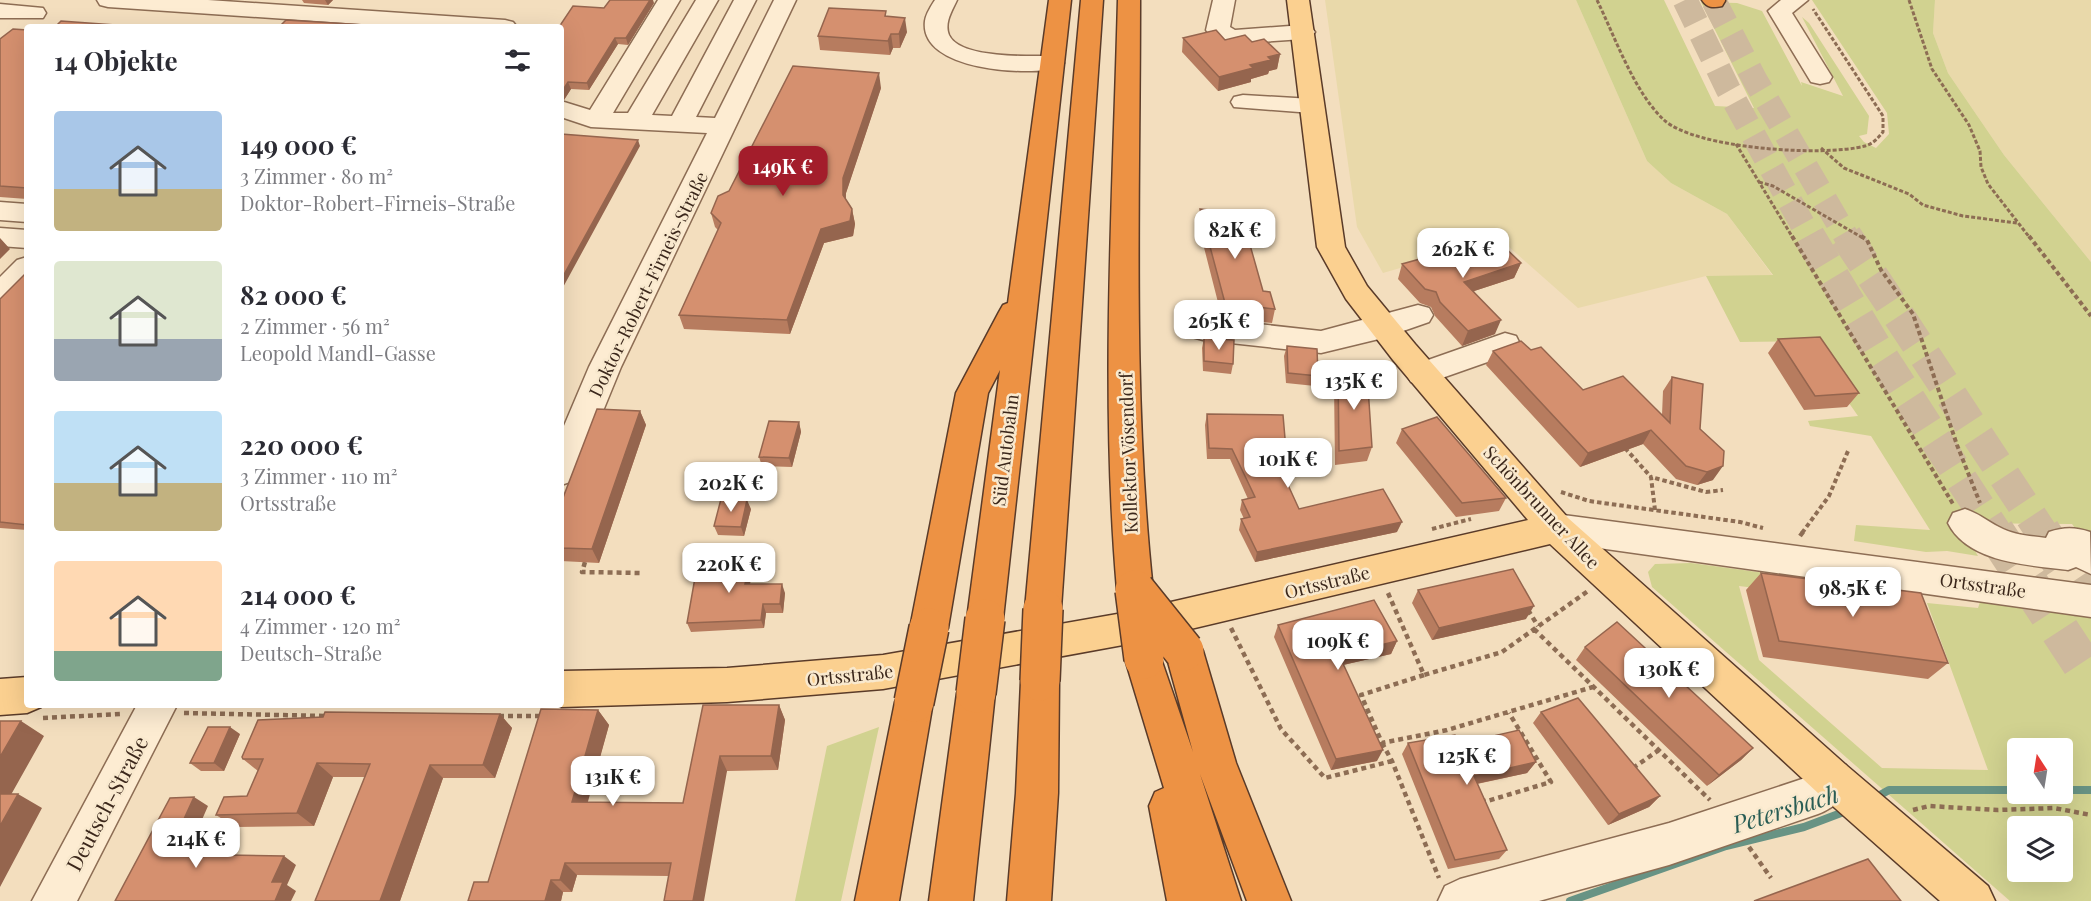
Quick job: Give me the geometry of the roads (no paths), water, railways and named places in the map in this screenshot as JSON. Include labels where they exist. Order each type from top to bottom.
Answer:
[{"type":"highway","name":"Süd Autobahn","points":[[951,901],[1060,0]]},
{"type":"highway","points":[[1029,901],[1037,794],[1043,609],[1092,0]]},
{"type":"highway","name":"Kollektor Vösendorf","points":[[1130,0],[1124,414],[1127,506],[1144,659],[1189,901]]},
{"type":"highway","points":[[877,901],[972,393],[1024,292]]},
{"type":"highway","points":[[1135,590],[1184,651],[1216,763],[1269,901]]},
{"type":"highway","points":[[1144,659],[1219,901]]},
{"type":"highway","points":[[1037,794],[1052,901]]},
{"type":"main road","name":"Schönbrunner Allee","points":[[1298,0],[1331,247],[1345,276],[1382,326],[1556,528],[1839,785],[1891,817],[1972,901]]},
{"type":"main road","name":"Ortsstraße","points":[[564,689],[726,685],[883,672],[1123,629],[1221,608],[1556,528]]},
{"type":"main road","points":[[0,697],[24,695]]},
{"type":"street","points":[[108,0],[457,24]]},
{"type":"street","points":[[597,119],[669,0]]},
{"type":"street","points":[[636,121],[706,0]]},
{"type":"street","points":[[680,124],[746,0]]},
{"type":"street","name":"Doktor-Robert-Firneis-Straße","points":[[564,465],[605,367],[785,0]]},
{"type":"street","points":[[946,0],[936,21],[937,34],[943,45],[958,54],[985,60],[1052,63]]},
{"type":"street","points":[[1797,0],[1779,11],[1820,77]]},
{"type":"street","points":[[1224,1],[1218,30],[1231,38],[1303,32]]},
{"type":"street","points":[[0,10],[35,13]]},
{"type":"street","points":[[1243,102],[1312,106]]},
{"type":"street","points":[[564,109],[597,119],[725,126]]},
{"type":"street","points":[[0,211],[24,213]]},
{"type":"street","points":[[0,237],[24,239]]},
{"type":"street","points":[[0,294],[24,270]]},
{"type":"street","points":[[1203,329],[1321,342],[1418,315]]},
{"type":"street","points":[[1422,374],[1505,344]]},
{"type":"street","points":[[1965,522],[2003,547],[2068,555],[2061,542],[2078,542],[2091,559]]},
{"type":"street","name":"Ortsstraße","points":[[1556,528],[2091,601]]},
{"type":"street","name":"Deutsch-Straße","points":[[54,901],[156,708]]},
{"type":"street","points":[[1450,890],[1669,844],[1839,785]]},
{"type":"waterway","name":"Petersbach","points":[[1873,799],[1889,790],[2007,790]]},
{"type":"waterway","name":"Petersbach","points":[[2073,790],[2091,790]]},
{"type":"waterway","name":"Petersbach","points":[[1570,901],[1726,846],[1804,827],[1849,810]]},
{"type":"tunnel","points":[[1685,0],[1728,89],[1810,238]]},
{"type":"tunnel","points":[[1714,1],[1755,80],[1847,238]]},
{"type":"tunnel","points":[[1809,236],[1875,346],[1996,533]]},
{"type":"tunnel","points":[[1846,236],[2042,533]]},
{"type":"tunnel","points":[[1995,532],[2091,678]]},
{"type":"tunnel","points":[[2041,532],[2091,606]]}]
